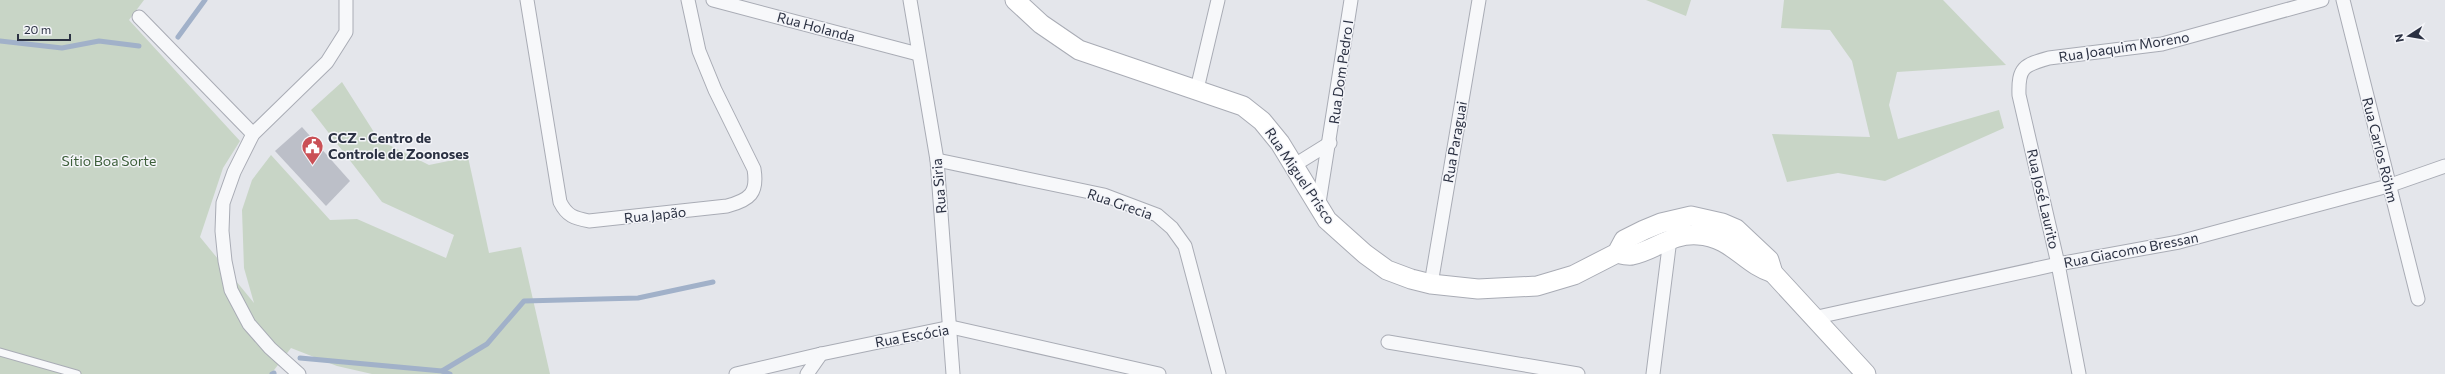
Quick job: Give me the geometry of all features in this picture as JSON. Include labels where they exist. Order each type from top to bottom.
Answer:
[{"type":"street","points":[[299,374],[270,348],[249,324],[231,290],[225,261],[222,231],[223,203],[234,172],[253,134],[328,62],[346,32],[346,0]]},
{"type":"street","name":"Rua Japão","points":[[527,0],[560,202],[565,213],[575,219],[589,222],[728,206],[744,202],[753,193],[756,180],[754,169],[715,90],[699,51],[688,0]]},
{"type":"street","name":"Rua Holanda","points":[[713,0],[918,54]]},
{"type":"street","name":"Rua Siria","points":[[910,0],[937,160],[951,327],[953,374]]},
{"type":"street","name":"Rua Miguel Prisco","points":[[1015,0],[1041,24],[1079,50],[1117,65],[1197,89],[1243,106],[1262,121],[1271,132],[1318,209],[1345,237],[1387,270],[1431,284],[1478,289],[1524,288],[1574,275],[1617,253],[1624,240],[1650,228],[1678,218],[1701,217],[1736,229],[1769,260],[1773,273],[1866,374]]},
{"type":"street","points":[[1197,89],[1218,0]]},
{"type":"street","name":"Rua Dom Pedro I","points":[[1318,209],[1330,143],[1351,0]]},
{"type":"street","name":"Rua Paraguai","points":[[1431,284],[1479,0]]},
{"type":"street","name":"Rua Joaquim Moreno","points":[[2019,95],[2019,82],[2022,70],[2031,63],[2049,58],[2162,44],[2322,0]]},
{"type":"street","name":"Rua Carlos Röhm","points":[[2343,0],[2388,186],[2418,299]]},
{"type":"street","points":[[139,17],[253,134]]},
{"type":"street","name":"Rua José Laurito","points":[[2019,95],[2058,264],[2079,374]]},
{"type":"street","name":"Rua Dom Pedro I","points":[[1293,166],[1330,143]]},
{"type":"street","name":"Rua Grecia","points":[[937,160],[1104,195],[1157,215],[1172,228],[1185,246],[1219,374]]},
{"type":"street","name":"Rua Giacomo Bressan","points":[[1813,318],[2058,264],[2179,242],[2388,186],[2445,166]]},
{"type":"street","name":"Rua Miguel Prisco","points":[[1617,253],[1631,256],[1683,235],[1715,238],[1729,245],[1759,269],[1773,273]]},
{"type":"street","points":[[1655,373],[1670,239]]},
{"type":"street","name":"Rua Escócia","points":[[736,374],[774,370],[821,354],[951,327],[1159,374]]},
{"type":"street","points":[[1388,342],[1578,374]]},
{"type":"street","points":[[807,374],[821,354]]},
{"type":"lane","points":[[0,352],[77,374]]},
{"type":"green space","name":"Sítio Boa Sorte","points":[[0,0],[144,0],[129,20],[240,141],[223,168],[200,237],[254,303],[244,268],[242,210],[252,180],[271,155],[330,220],[357,219],[446,258],[454,235],[382,202],[311,110],[342,82],[379,140],[429,165],[468,157],[489,253],[521,247],[550,374],[372,374],[337,366],[291,348],[271,374],[0,374]]},
{"type":"green space","points":[[1646,0],[1691,0],[1686,16]]},
{"type":"green space","points":[[1784,0],[1943,0],[2006,65],[1897,72],[1889,105],[1898,139],[1999,110],[2004,128],[1885,181],[1838,173],[1787,182],[1772,134],[1870,137],[1852,61],[1830,30],[1781,28]]},
{"type":"building","name":"CCZ - Centro de Controle de Zoonoses","points":[[302,127],[350,181],[326,206],[275,151]]},
{"type":"waterway","points":[[178,37],[205,0]]},
{"type":"waterway","points":[[0,41],[62,48],[99,41],[139,46]]},
{"type":"waterway","points":[[300,358],[442,371],[487,344],[524,301],[638,298],[713,282]]},
{"type":"waterway","points":[[442,371],[450,374]]},
{"type":"place","name":"CCZ - Centro de Controle de Zoonoses","points":[[313,166]]}]
